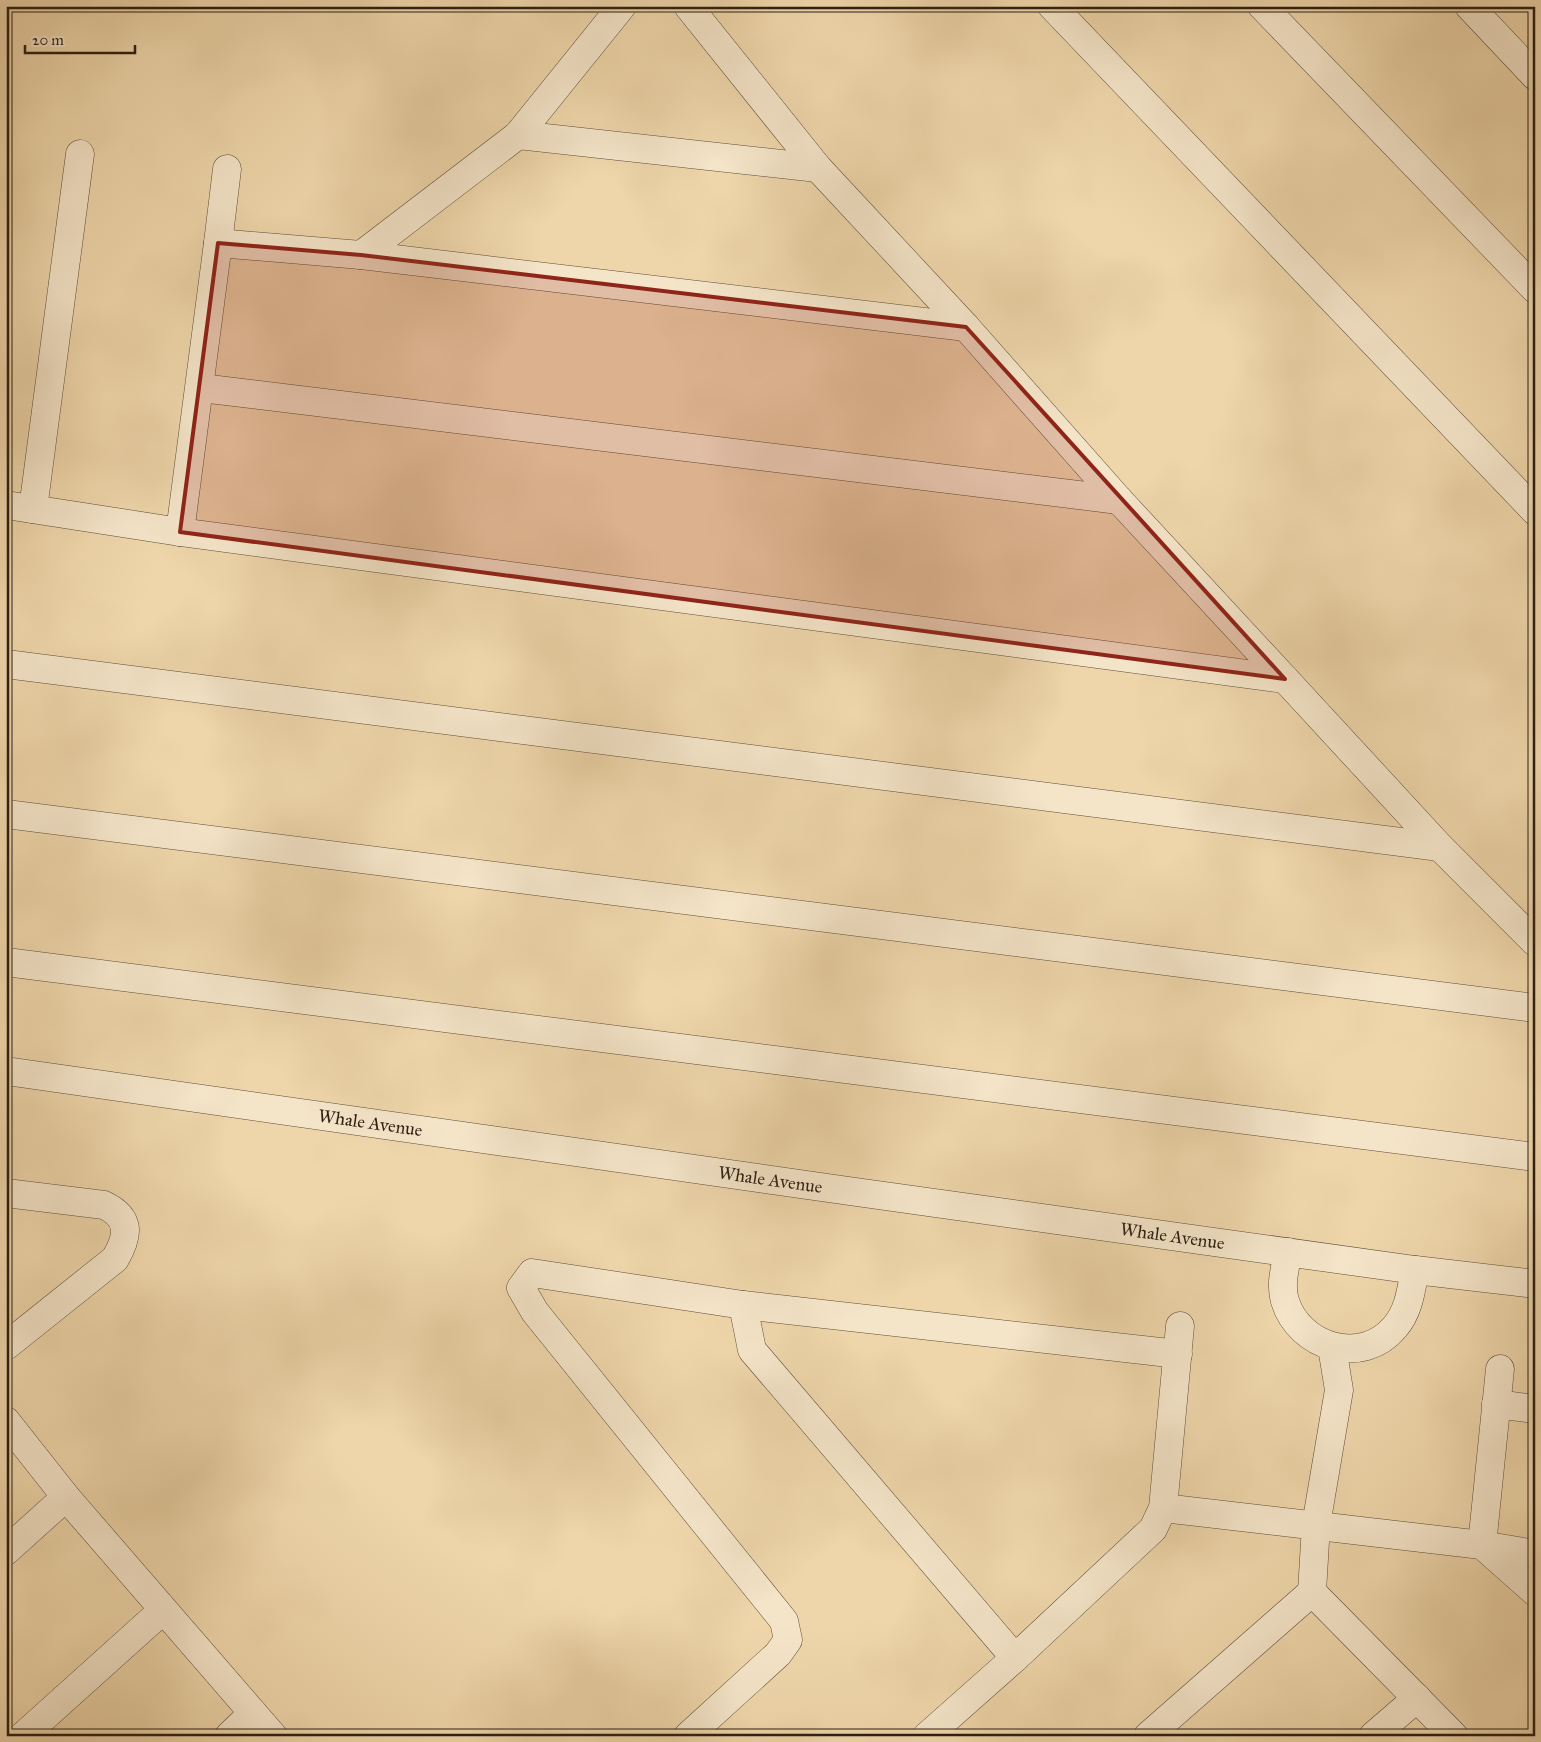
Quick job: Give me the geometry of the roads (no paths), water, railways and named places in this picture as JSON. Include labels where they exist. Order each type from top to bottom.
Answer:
[{"type":"street","points":[[361,255],[518,134],[622,6]]},
{"type":"street","points":[[688,6],[818,168],[966,327],[1119,500],[1440,847],[1535,942]]},
{"type":"street","points":[[1052,6],[1530,495]]},
{"type":"street","points":[[1262,6],[1535,289]]},
{"type":"street","points":[[1469,6],[1535,76]]},
{"type":"street","points":[[518,134],[818,168]]},
{"type":"street","points":[[33,509],[80,154]]},
{"type":"street","points":[[180,532],[227,169]]},
{"type":"street","points":[[218,244],[361,255],[966,327]]},
{"type":"street","points":[[200,388],[1119,500]]},
{"type":"street","points":[[6,504],[180,532],[1285,679]]},
{"type":"street","points":[[6,664],[1440,847]]},
{"type":"street","points":[[6,814],[1535,1008]]},
{"type":"street","points":[[6,962],[1535,1158]]},
{"type":"street","name":"Whale Avenue","points":[[6,1071],[1415,1270],[1535,1284]]},
{"type":"street","points":[[6,1193],[104,1205],[118,1212],[126,1225],[124,1245],[115,1259],[6,1346]]},
{"type":"street","points":[[1288,1252],[1283,1282],[1284,1299],[1291,1316],[1301,1330],[1316,1341],[1332,1347],[1350,1349],[1366,1346],[1382,1339],[1394,1328],[1404,1314],[1410,1298],[1415,1270]]},
{"type":"street","points":[[688,1736],[778,1654],[788,1640],[784,1621],[535,1312],[520,1288],[532,1273],[743,1305],[1178,1354]]},
{"type":"street","points":[[743,1305],[752,1350],[1015,1658]]},
{"type":"street","points":[[927,1736],[1015,1658],[1153,1529],[1163,1508],[1180,1326]]},
{"type":"street","points":[[1148,1736],[1312,1592],[1316,1525],[1339,1390],[1332,1347]]},
{"type":"street","points":[[1482,1545],[1500,1369]]},
{"type":"street","points":[[1496,1404],[1535,1409]]},
{"type":"street","points":[[6,1421],[66,1497],[273,1736]]},
{"type":"street","points":[[6,1551],[66,1497]]},
{"type":"street","points":[[1163,1508],[1482,1545],[1535,1554]]},
{"type":"street","points":[[1482,1545],[1535,1592]]},
{"type":"street","points":[[1312,1592],[1454,1736]]},
{"type":"street","points":[[23,1736],[163,1610]]},
{"type":"street","points":[[1373,1736],[1417,1698]]},
{"type":"street","points":[[229,1736],[253,1713]]}]
